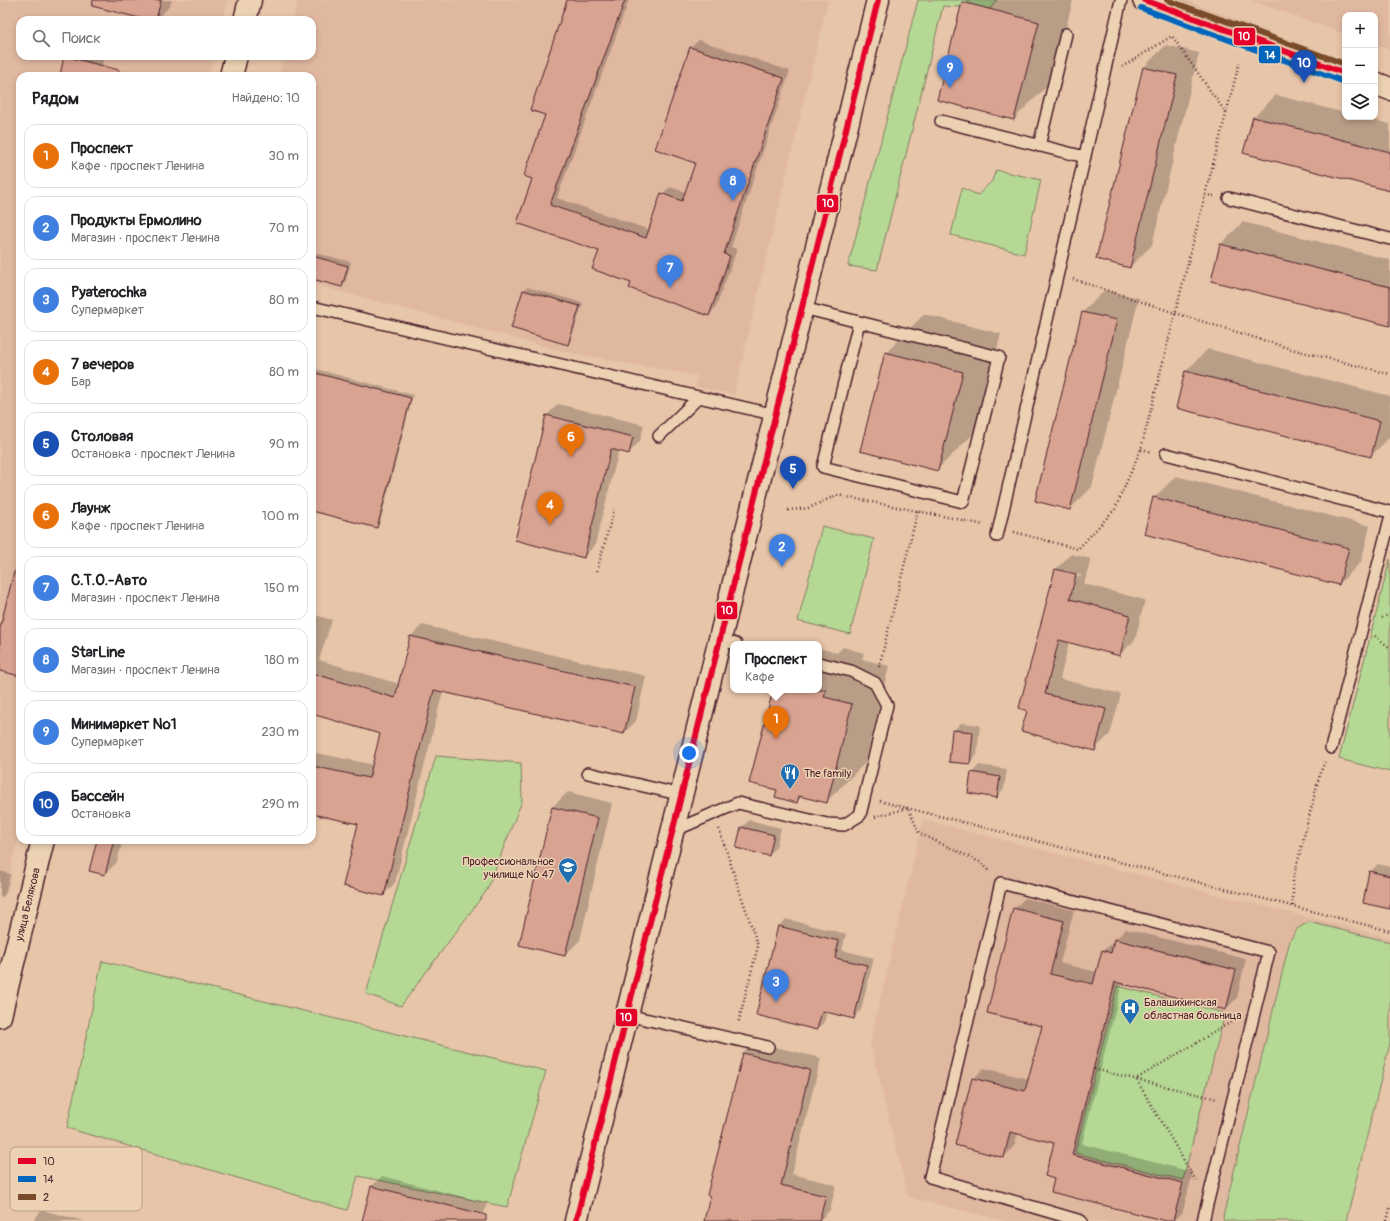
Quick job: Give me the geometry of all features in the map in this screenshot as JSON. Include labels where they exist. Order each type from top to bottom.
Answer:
[{"type":"main road","points":[[246,16],[250,0]]},
{"type":"main road","points":[[576,1221],[682,795],[728,642],[776,415],[878,0]]},
{"type":"main road","points":[[1144,0],[1342,72]]},
{"type":"main road","points":[[232,72],[235,60]]},
{"type":"main road","points":[[1378,85],[1390,89]]},
{"type":"main road","name":"улица Белякова","points":[[0,1016],[42,844]]},
{"type":"lane","points":[[998,532],[1121,0]]},
{"type":"lane","points":[[1039,146],[1066,34]]},
{"type":"lane","points":[[941,121],[1085,157]]},
{"type":"lane","points":[[1229,198],[1390,239]]},
{"type":"lane","points":[[316,308],[776,415]]},
{"type":"lane","points":[[803,308],[860,322],[999,357],[963,502],[823,467],[860,322]]},
{"type":"lane","points":[[659,436],[698,397]]},
{"type":"lane","points":[[1166,454],[1390,512]]},
{"type":"lane","points":[[1331,748],[1390,519]]},
{"type":"lane","points":[[673,831],[738,803],[828,824],[844,825],[860,815],[886,705],[875,683],[851,671],[822,664]]},
{"type":"lane","points":[[588,773],[682,795]]},
{"type":"lane","points":[[1081,1221],[930,1177],[1001,883],[1269,952],[1203,1221]]},
{"type":"lane","points":[[627,1015],[768,1047]]},
{"type":"path","points":[[1103,78],[1172,36],[1226,113]]},
{"type":"path","points":[[788,510],[809,508],[837,495],[918,510],[998,532],[1078,549],[1115,509],[1140,450],[1240,60]]},
{"type":"path","points":[[1205,195],[1229,198]]},
{"type":"path","points":[[1058,274],[1295,350],[1390,374]]},
{"type":"path","points":[[597,571],[614,509]]},
{"type":"path","points":[[875,683],[918,510]]},
{"type":"path","points":[[1292,906],[1293,880],[1320,773],[1331,748]]},
{"type":"path","points":[[864,797],[1390,931]]},
{"type":"path","points":[[908,808],[919,832],[980,862],[1001,883]]},
{"type":"path","points":[[713,814],[758,946],[735,1039]]},
{"type":"path","points":[[1136,1079],[1256,1007]]},
{"type":"path","points":[[1094,1069],[1232,1103]]},
{"type":"path","points":[[1136,1079],[1208,1201]]},
{"type":"path","points":[[1387,1221],[1390,1208]]},
{"type":"shaded area","points":[[0,0],[228,0],[224,16],[16,16],[16,60],[213,60],[210,72],[16,72],[17,844],[3,898],[0,897]]},
{"type":"shaded area","points":[[298,0],[828,0],[734,394],[696,387],[697,376],[566,352],[316,285],[316,72],[280,72],[283,60],[316,60],[316,16],[294,16]]},
{"type":"shaded area","points":[[1250,0],[1390,0],[1390,50],[1378,46],[1378,12],[1342,12],[1342,33]]},
{"type":"shaded area","name":"Балашихинская областная больница","points":[[923,820],[1390,938],[1390,1007],[1337,1221],[1005,1221],[908,1197],[870,1042]]},
{"type":"green space","points":[[918,0],[997,0],[990,9],[943,6],[877,270],[848,266]]},
{"type":"green space","points":[[996,170],[1041,180],[1024,254],[951,235],[962,188],[978,195],[992,181]]},
{"type":"green space","points":[[822,526],[874,539],[850,634],[798,621]]},
{"type":"green space","points":[[1390,559],[1390,772],[1339,759]]},
{"type":"green space","points":[[436,756],[521,763],[522,801],[487,890],[401,1006],[366,994]]},
{"type":"green space","points":[[1309,922],[1390,942],[1390,1043],[1346,1221],[1224,1221],[1223,1217],[1290,940],[1298,928]]},
{"type":"green space","points":[[102,961],[546,1071],[507,1207],[358,1176],[347,1210],[142,1150],[142,1147],[132,1147],[67,1128]]},
{"type":"green space","points":[[1117,986],[1225,1013],[1183,1180],[1075,1153]]},
{"type":"building","points":[[93,0],[161,0],[157,16],[131,16],[92,6]]},
{"type":"building","points":[[567,0],[625,0],[550,205],[646,238],[661,193],[682,201],[695,163],[655,149],[690,47],[784,78],[724,254],[730,256],[709,316],[629,288],[631,283],[592,269],[599,251],[517,223],[532,179],[524,176],[545,115],[530,110]]},
{"type":"building","points":[[962,2],[1039,22],[1014,120],[937,100]]},
{"type":"building","points":[[63,60],[80,60],[119,70],[119,72],[61,72]]},
{"type":"building","points":[[1143,67],[1177,75],[1130,268],[1096,259]]},
{"type":"building","points":[[1253,117],[1390,152],[1390,191],[1243,153]]},
{"type":"building","points":[[1220,244],[1390,287],[1390,326],[1211,281]]},
{"type":"building","points":[[316,257],[348,266],[342,287],[316,280]]},
{"type":"building","points":[[523,290],[580,306],[568,345],[511,328]]},
{"type":"building","points":[[1082,312],[1117,320],[1070,510],[1035,501]]},
{"type":"building","points":[[885,352],[963,372],[938,471],[860,451]]},
{"type":"building","points":[[1185,371],[1380,421],[1371,457],[1176,408]]},
{"type":"building","points":[[316,373],[411,398],[377,528],[316,512]]},
{"type":"building","points":[[546,415],[633,437],[629,454],[611,449],[584,558],[515,540]]},
{"type":"building","points":[[1153,497],[1349,548],[1339,585],[1144,534]]},
{"type":"building","points":[[1055,569],[1076,574],[1070,599],[1130,615],[1120,656],[1059,640],[1045,694],[1106,709],[1095,751],[1021,731],[1027,711],[1019,708]]},
{"type":"building","points":[[14,572],[16,572],[16,675],[0,671],[0,628]]},
{"type":"building","points":[[410,636],[635,687],[624,734],[434,690],[384,896],[343,886],[358,824],[316,815],[316,767],[369,778],[380,734],[316,715],[316,674],[395,698]]},
{"type":"building","points":[[822,690],[826,690],[824,697],[852,704],[827,803],[799,796],[797,803],[775,797],[777,790],[749,783],[772,693],[822,693]]},
{"type":"building","points":[[952,730],[973,732],[970,764],[949,762]]},
{"type":"building","points":[[971,772],[1000,777],[997,798],[968,793]]},
{"type":"building","points":[[552,807],[598,818],[565,956],[519,945]]},
{"type":"building","points":[[741,827],[774,835],[769,856],[736,848]]},
{"type":"building","points":[[96,844],[113,844],[105,875],[89,871]]},
{"type":"building","points":[[1369,871],[1390,876],[1390,909],[1363,903]]},
{"type":"building","points":[[1013,908],[1064,921],[1050,974],[1093,984],[1102,950],[1111,953],[1114,939],[1236,970],[1226,1010],[1115,982],[1072,1155],[1183,1183],[1173,1221],[1166,1221],[1051,1192],[1054,1179],[1045,1176],[1054,1143],[1010,1132],[1004,1158],[955,1145],[972,1078],[1025,1091],[1042,1026],[987,1013]]},
{"type":"building","points":[[778,926],[839,941],[835,958],[867,965],[854,1019],[822,1011],[817,1030],[756,1015]]},
{"type":"building","points":[[743,1053],[810,1070],[781,1185],[826,1196],[819,1221],[704,1221],[710,1196],[707,1195]]},
{"type":"building","points":[[371,1186],[486,1215],[486,1221],[362,1221]]},
{"type":"transit line","name":"10","points":[[576,1221],[878,0]]},
{"type":"transit line","name":"10","points":[[1144,0],[1342,72]]},
{"type":"transit line","name":"2","points":[[1167,0],[1342,63]]},
{"type":"transit line","name":"14","points":[[1141,8],[1342,81]]},
{"type":"place","name":"Бассейн","points":[[1304,83]]},
{"type":"place","name":"Минимаркет №1","points":[[950,88]]},
{"type":"place","name":"StarLine","points":[[733,201]]},
{"type":"place","name":"С.Т.О.-Авто","points":[[670,288]]},
{"type":"place","name":"Лаунж","points":[[571,457]]},
{"type":"place","name":"Столовая","points":[[793,489]]},
{"type":"place","name":"7 вечеров","points":[[550,525]]},
{"type":"place","name":"Продукты Ермолино","points":[[782,567]]},
{"type":"place","name":"Проспект","points":[[776,739]]},
{"type":"place","name":"The family","points":[[790,790]]},
{"type":"place","name":"Профессиональное училище № 47","points":[[568,884]]},
{"type":"place","name":"Pyaterochka","points":[[776,1002]]},
{"type":"place","name":"Балашихинская областная больница","points":[[1130,1025]]}]
